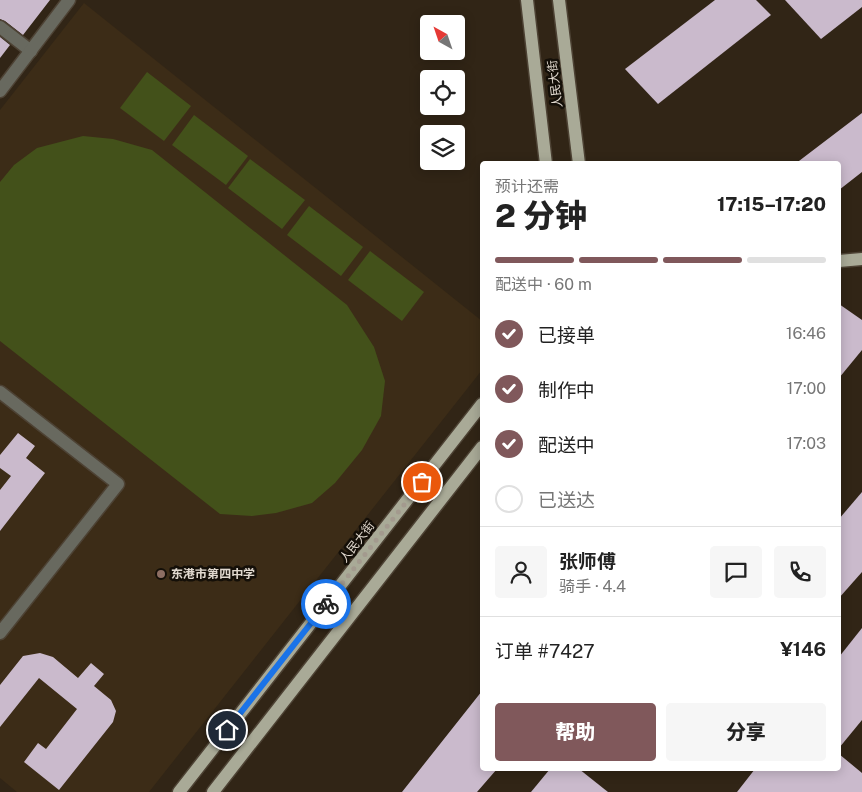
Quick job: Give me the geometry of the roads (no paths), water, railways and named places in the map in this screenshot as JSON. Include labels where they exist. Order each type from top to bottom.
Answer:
[{"type":"main road","name":"人民大街","points":[[527,0],[546,161]]},
{"type":"main road","name":"人民大街","points":[[559,0],[579,161]]},
{"type":"main road","points":[[841,261],[862,259]]},
{"type":"main road","name":"人民大街","points":[[179,792],[480,407]]},
{"type":"main road","points":[[213,792],[480,450]]},
{"type":"street","points":[[0,91],[70,0]]},
{"type":"street","points":[[0,27],[31,51]]},
{"type":"street","points":[[0,392],[118,484],[0,633]]},
{"type":"place","name":"东港市第四中学","points":[[161,574]]}]
